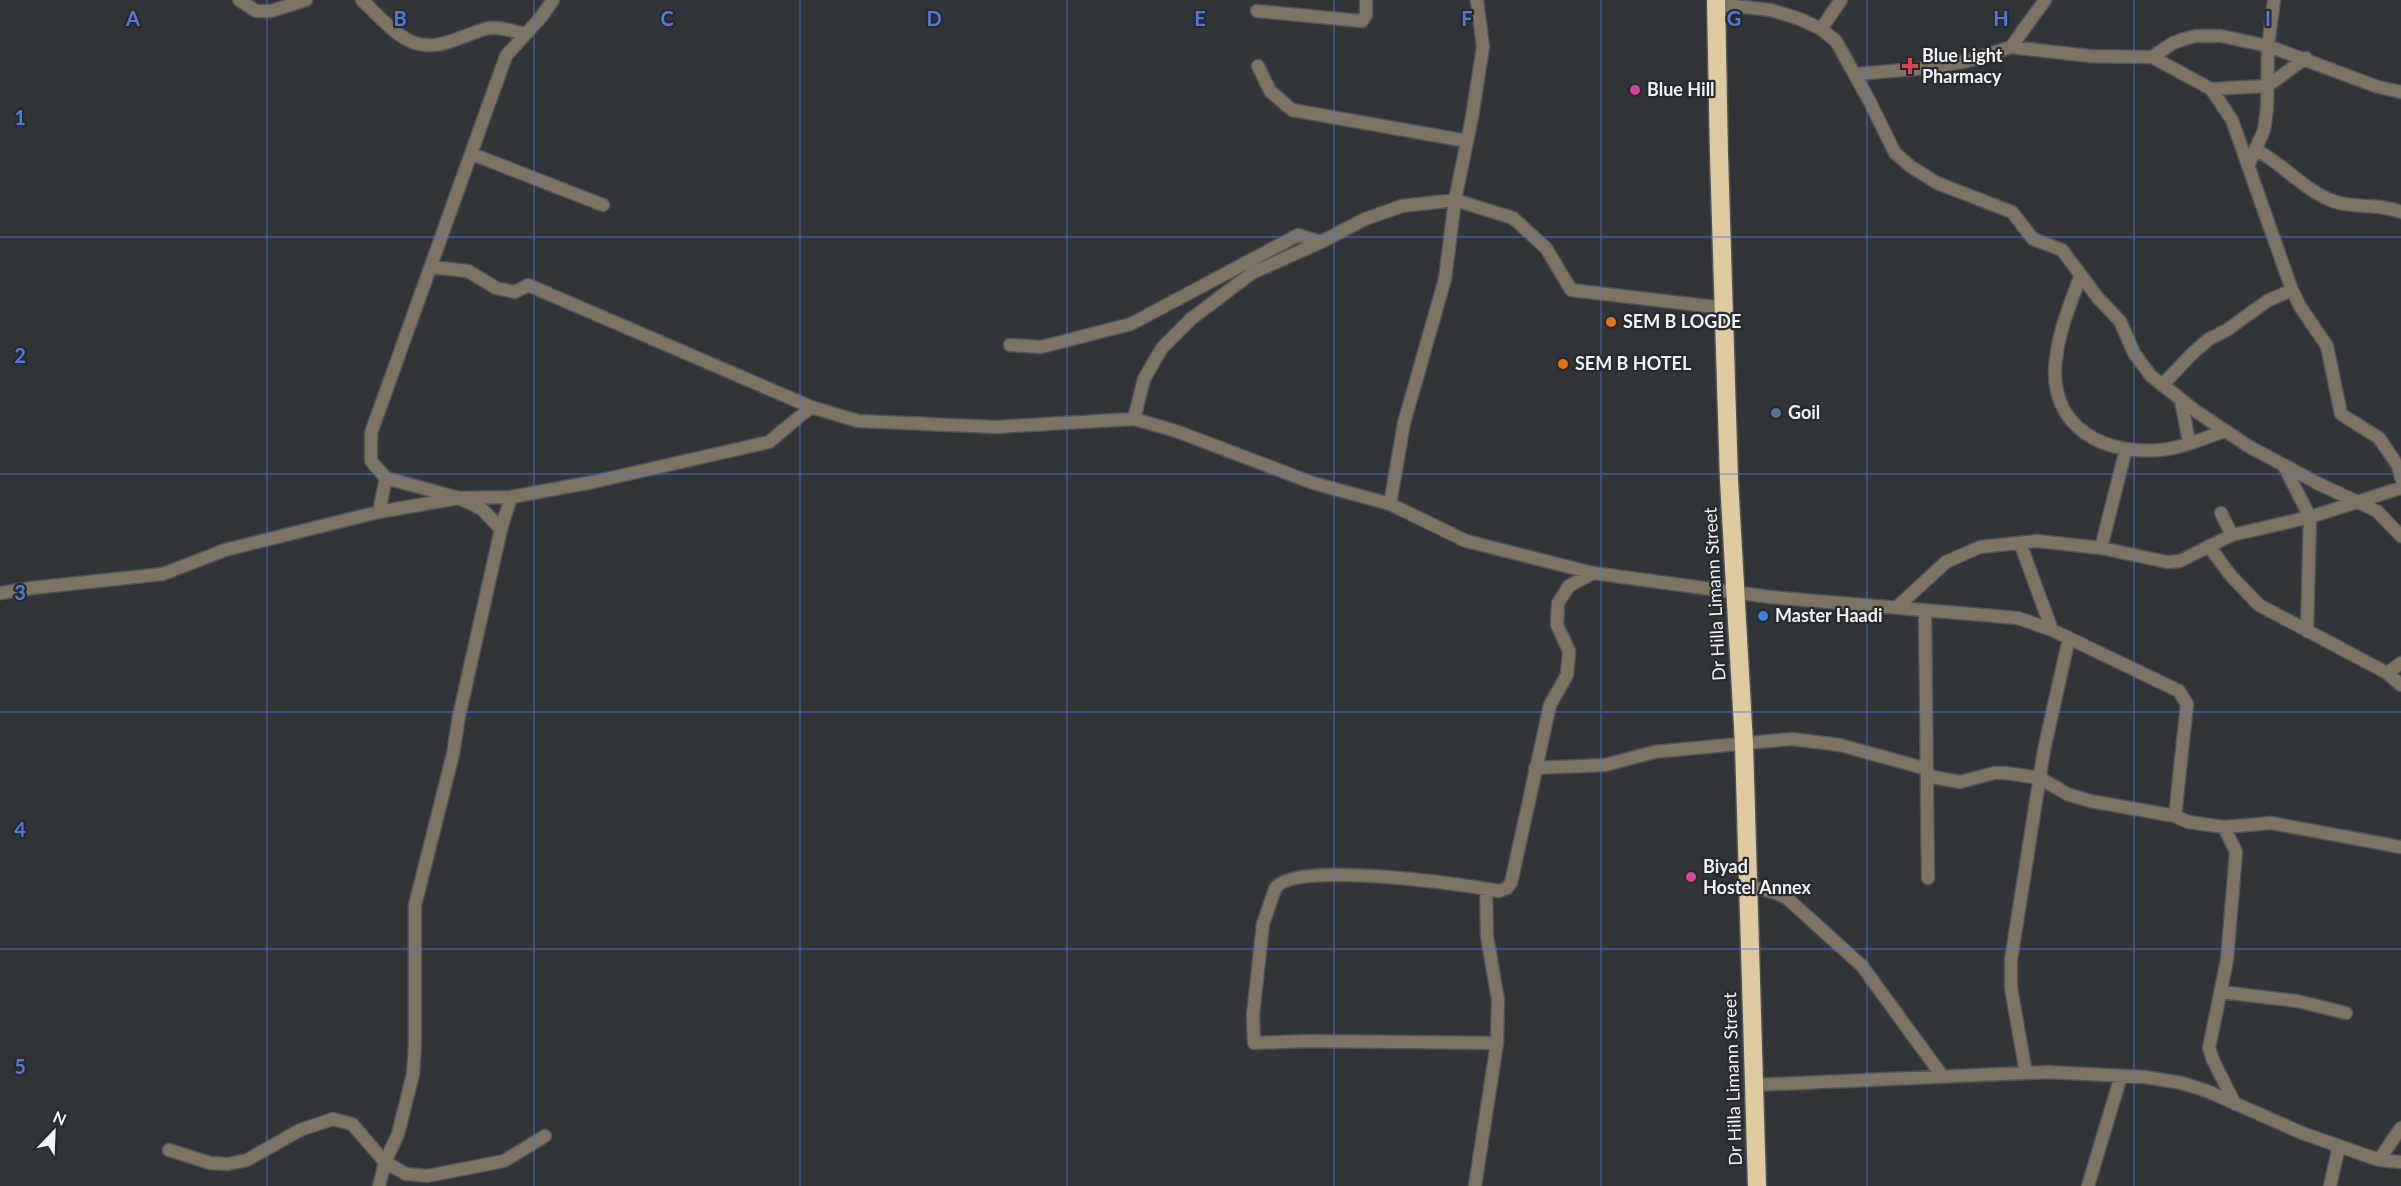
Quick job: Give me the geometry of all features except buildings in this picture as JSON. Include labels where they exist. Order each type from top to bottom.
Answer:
[{"type":"highway","name":"Dr Hilla Limann Street","points":[[1716,2],[1729,480],[1744,744],[1757,1186]]},
{"type":"street","points":[[239,0],[256,11],[271,11],[306,0]]},
{"type":"street","points":[[362,0],[409,41],[427,45],[446,44],[489,28],[498,27],[526,34]]},
{"type":"street","points":[[501,529],[482,509],[459,498],[387,478],[370,461],[371,433],[506,56],[553,0]]},
{"type":"street","points":[[1257,11],[1362,21],[1366,15],[1366,0]]},
{"type":"street","points":[[1390,504],[1404,423],[1445,279],[1455,200],[1483,47],[1477,0]]},
{"type":"street","points":[[1821,29],[1841,0]]},
{"type":"street","points":[[2011,47],[2045,0]]},
{"type":"street","points":[[2249,164],[2264,130],[2268,109],[2268,46],[2274,0]]},
{"type":"street","points":[[1716,2],[1771,10],[1800,19],[1821,29],[1836,41],[1895,153],[1910,166],[1937,183],[2012,212],[2033,239],[2062,250],[2098,298],[2120,321],[2134,353],[2151,376],[2181,400],[2225,431],[2284,466],[2378,511],[2401,536]]},
{"type":"street","points":[[2152,57],[2173,43],[2196,36],[2221,36],[2268,46],[2306,58],[2378,87],[2401,92]]},
{"type":"street","points":[[1855,74],[1929,68],[1967,61],[2011,47],[2089,56],[2152,57],[2211,89],[2232,120],[2292,290],[2301,308],[2327,346],[2341,414],[2379,438],[2398,466],[2401,478]]},
{"type":"street","points":[[2211,89],[2267,86],[2306,58]]},
{"type":"street","points":[[1258,66],[1270,91],[1292,110],[1467,141]]},
{"type":"street","points":[[2256,150],[2280,164],[2296,180],[2333,201],[2351,206],[2375,206],[2401,212]]},
{"type":"street","points":[[472,154],[603,205]]},
{"type":"street","points":[[1134,419],[1144,379],[1162,348],[1191,319],[1252,273],[1365,219],[1402,206],[1455,200],[1513,218],[1546,248],[1571,290],[1724,308]]},
{"type":"street","points":[[1010,345],[1041,347],[1131,324],[1298,235],[1321,242]]},
{"type":"street","points":[[431,267],[468,271],[496,288],[515,292],[528,285],[811,407],[858,421],[996,427],[1134,419],[1176,431],[1313,483],[1390,504],[1466,541],[1593,573],[1770,597],[2018,618],[2069,638],[2179,691],[2184,697],[2187,704],[2175,816]]},
{"type":"street","points":[[2081,275],[2065,321],[2055,360],[2059,403],[2067,417],[2081,431],[2099,441],[2126,449],[2169,448],[2225,431]]},
{"type":"street","points":[[2162,385],[2209,339],[2227,330],[2267,301],[2292,290]]},
{"type":"street","points":[[2181,400],[2189,442]]},
{"type":"street","points":[[0,593],[163,574],[225,550],[379,512],[459,498],[511,497],[593,482],[769,442],[811,407]]},
{"type":"street","points":[[2101,548],[2126,449]]},
{"type":"street","points":[[2284,466],[2310,517],[2307,631]]},
{"type":"street","points":[[379,512],[387,478]]},
{"type":"street","points":[[1896,608],[1946,562],[1980,547],[2037,541],[2101,548],[2167,562],[2180,561],[2232,535],[2310,517],[2401,488]]},
{"type":"street","points":[[379,1186],[385,1162],[398,1134],[412,1074],[415,1042],[415,905],[453,754],[459,716],[501,529],[511,497]]},
{"type":"street","points":[[2221,513],[2232,535]]},
{"type":"street","points":[[2020,543],[2052,630]]},
{"type":"street","points":[[2210,546],[2231,576],[2259,605],[2387,673],[2401,685]]},
{"type":"street","points":[[1497,1043],[1306,1041],[1254,1043],[1253,1015],[1263,924],[1278,884],[1286,879],[1359,875],[1499,891],[1507,888],[1550,705],[1567,675],[1569,651],[1557,625],[1558,603],[1569,586],[1593,573]]},
{"type":"street","points":[[1925,610],[1928,878]]},
{"type":"street","points":[[2026,1073],[2011,988],[2011,960],[2040,778],[2069,638]]},
{"type":"street","points":[[2387,673],[2401,663]]},
{"type":"street","points":[[1536,768],[1605,765],[1654,752],[1791,739],[1840,745],[1960,782],[1994,773],[2040,778],[2053,788],[2079,798],[2175,816],[2188,822],[2224,827],[2271,823],[2401,847]]},
{"type":"street","points":[[2224,827],[2236,852],[2227,960],[2209,1048],[2235,1104]]},
{"type":"street","points":[[1749,886],[1776,893],[1788,899],[1862,966],[1942,1077]]},
{"type":"street","points":[[1475,1186],[1497,1043],[1498,1000],[1487,936],[1486,888]]},
{"type":"street","points":[[2221,992],[2297,1001],[2346,1013]]},
{"type":"street","points":[[1755,1085],[2026,1073],[2121,1076],[2182,1083],[2206,1091],[2302,1133],[2379,1160],[2401,1162]]},
{"type":"street","points":[[2088,1186],[2121,1076]]},
{"type":"street","points":[[170,1150],[210,1163],[228,1164],[247,1160],[300,1130],[333,1119],[352,1124],[385,1162],[406,1174],[427,1176],[504,1161],[545,1136]]},
{"type":"street","points":[[2379,1160],[2401,1128]]},
{"type":"street","points":[[2330,1186],[2339,1146]]},
{"type":"place","name":"Blue Light Pharmacy","points":[[1910,66]]},
{"type":"place","name":"Blue Hill","points":[[1635,90]]},
{"type":"place","name":"SEM B LOGDE","points":[[1611,322]]},
{"type":"place","name":"SEM B HOTEL","points":[[1563,364]]},
{"type":"place","name":"Goil","points":[[1776,413]]},
{"type":"place","name":"Master Haadi","points":[[1763,616]]},
{"type":"place","name":"Biyad Hostel Annex","points":[[1691,877]]}]
